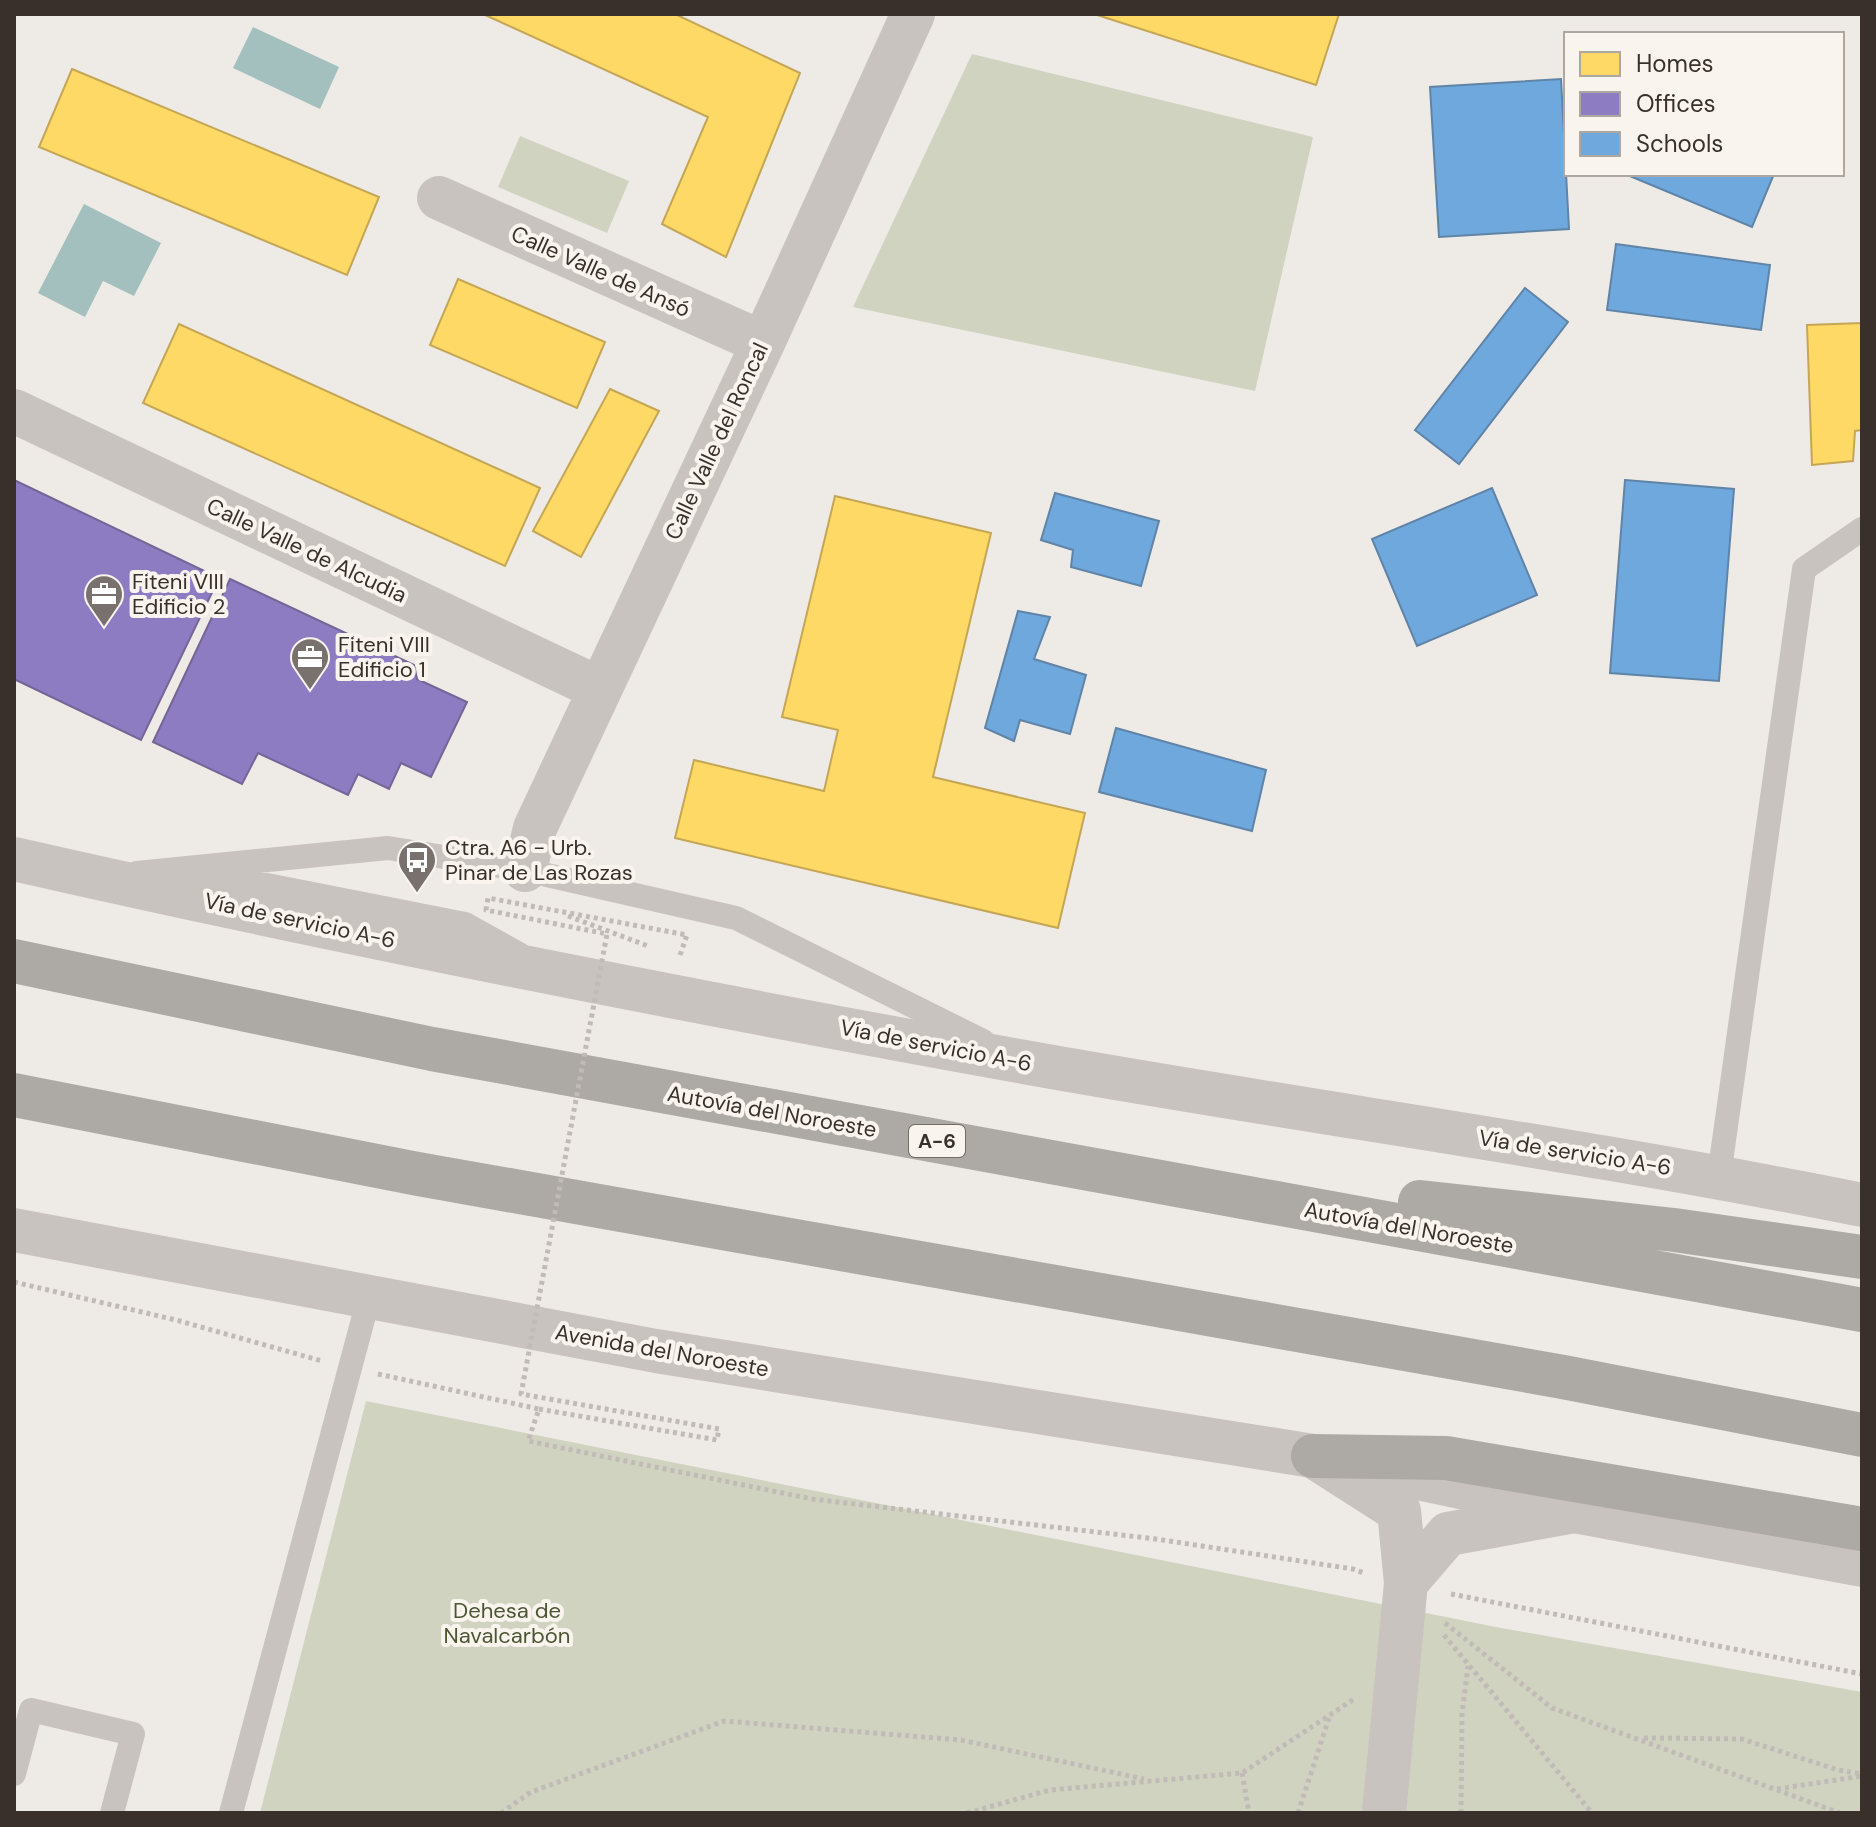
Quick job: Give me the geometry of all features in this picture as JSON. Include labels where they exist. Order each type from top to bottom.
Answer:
[{"type":"highway","name":"Autovía del Noroeste","points":[[14,961],[432,1049],[1862,1310]]},
{"type":"highway","points":[[14,1095],[418,1174],[1563,1377],[1862,1435]]},
{"type":"highway","points":[[1042,1160],[1674,1230],[1862,1257]]},
{"type":"highway","points":[[1313,1456],[1446,1458],[1862,1529]]},
{"type":"street","name":"Calle Valle del Roncal","points":[[525,870],[535,828],[763,343],[913,14]]},
{"type":"street","name":"Calle Valle de Ansó","points":[[439,198],[763,343]]},
{"type":"street","name":"Calle Valle de Alcudia","points":[[14,411],[600,689]]},
{"type":"street","name":"Vía de servicio A-6","points":[[14,859],[556,974],[1027,1063],[1719,1176],[1862,1205]]},
{"type":"street","name":"Avenida del Noroeste","points":[[14,1230],[656,1351],[1313,1456]]},
{"type":"street","points":[[1313,1456],[1574,1511],[1862,1565]]},
{"type":"street","points":[[1313,1456],[1399,1511],[1418,1589]]},
{"type":"street","points":[[1384,1813],[1418,1589],[1448,1534],[1574,1511]]},
{"type":"lane","points":[[1719,1176],[1804,569],[1862,529]]},
{"type":"lane","points":[[95,878],[388,848],[525,870],[736,918],[1027,1063]]},
{"type":"lane","points":[[231,1813],[369,1297]]},
{"type":"lane","points":[[14,1774],[31,1710],[133,1734],[112,1813]]},
{"type":"path","points":[[14,1282],[176,1320],[349,1368],[539,1409],[717,1440],[719,1429],[521,1394],[607,934],[486,910],[488,898],[687,935],[679,958]]},
{"type":"path","points":[[539,1409],[528,1441],[812,1499],[1156,1539],[1353,1569],[1418,1589],[1862,1674]]},
{"type":"path","points":[[1442,1633],[1592,1813]]},
{"type":"path","points":[[1461,1813],[1462,1714],[1468,1666]]},
{"type":"path","points":[[1298,1813],[1330,1715]]},
{"type":"path","points":[[501,1813],[531,1792],[724,1721],[961,1740],[1152,1781]]},
{"type":"path","points":[[1636,1738],[1742,1739],[1862,1775]]},
{"type":"path","points":[[1242,1773],[1249,1813]]},
{"type":"path","points":[[1776,1789],[1862,1775]]},
{"type":"green space","points":[[972,54],[1313,137],[1255,391],[853,307]]},
{"type":"green space","points":[[520,136],[629,181],[607,233],[498,187]]},
{"type":"green space","name":"Dehesa de Navalcarbón","points":[[366,1401],[1501,1628],[1862,1692],[1862,1813],[260,1813]]},
{"type":"water","points":[[253,27],[339,67],[320,109],[233,68]]},
{"type":"water","points":[[84,204],[161,243],[134,296],[103,281],[85,317],[38,293]]},
{"type":"building: Homes","points":[[483,14],[675,14],[800,73],[726,257],[662,224],[708,117]]},
{"type":"building: Homes","points":[[1094,14],[1339,14],[1316,85]]},
{"type":"building: Homes","points":[[72,69],[379,197],[347,275],[39,147]]},
{"type":"building: Homes","points":[[458,279],[605,342],[577,408],[430,345]]},
{"type":"building: Homes","points":[[1862,323],[1862,430],[1855,431],[1853,461],[1812,465],[1807,325]]},
{"type":"building: Homes","points":[[179,324],[540,488],[505,566],[143,403]]},
{"type":"building: Homes","points":[[610,389],[659,411],[581,557],[533,531]]},
{"type":"building: Homes","points":[[835,496],[991,533],[933,777],[1085,813],[1058,928],[675,838],[694,760],[824,791],[838,730],[782,717]]},
{"type":"building: Offices","name":"Fiteni VIII Edificio 2","points":[[14,480],[219,578],[141,740],[14,679]]},
{"type":"building: Offices","name":"Fiteni VIII Edificio 1","points":[[230,579],[414,665],[417,679],[467,702],[431,777],[401,763],[389,789],[358,774],[348,795],[258,753],[242,784],[153,742]]},
{"type":"building: Schools","points":[[1561,79],[1569,229],[1439,237],[1430,87]]},
{"type":"building: Schools","points":[[1630,176],[1773,176],[1752,227]]},
{"type":"building: Schools","points":[[1616,244],[1770,265],[1761,330],[1607,310]]},
{"type":"building: Schools","points":[[1525,288],[1568,322],[1459,464],[1415,430]]},
{"type":"building: Schools","points":[[1625,480],[1734,489],[1719,681],[1610,673]]},
{"type":"building: Schools","points":[[1492,488],[1537,595],[1417,646],[1372,539]]},
{"type":"building: Schools","points":[[1055,493],[1159,521],[1141,586],[1071,567],[1073,550],[1041,540]]},
{"type":"building: Schools","points":[[1018,611],[1050,617],[1034,659],[1086,675],[1070,734],[1020,720],[1014,741],[985,728]]},
{"type":"building: Schools","points":[[1116,728],[1266,770],[1252,831],[1099,792]]},
{"type":"place","name":"Fiteni VIII Edificio 2","points":[[104,628]]},
{"type":"place","name":"Fiteni VIII Edificio 1","points":[[310,691]]},
{"type":"place","name":"Ctra. A6 - Urb. Pinar de Las Rozas","points":[[417,894]]}]
